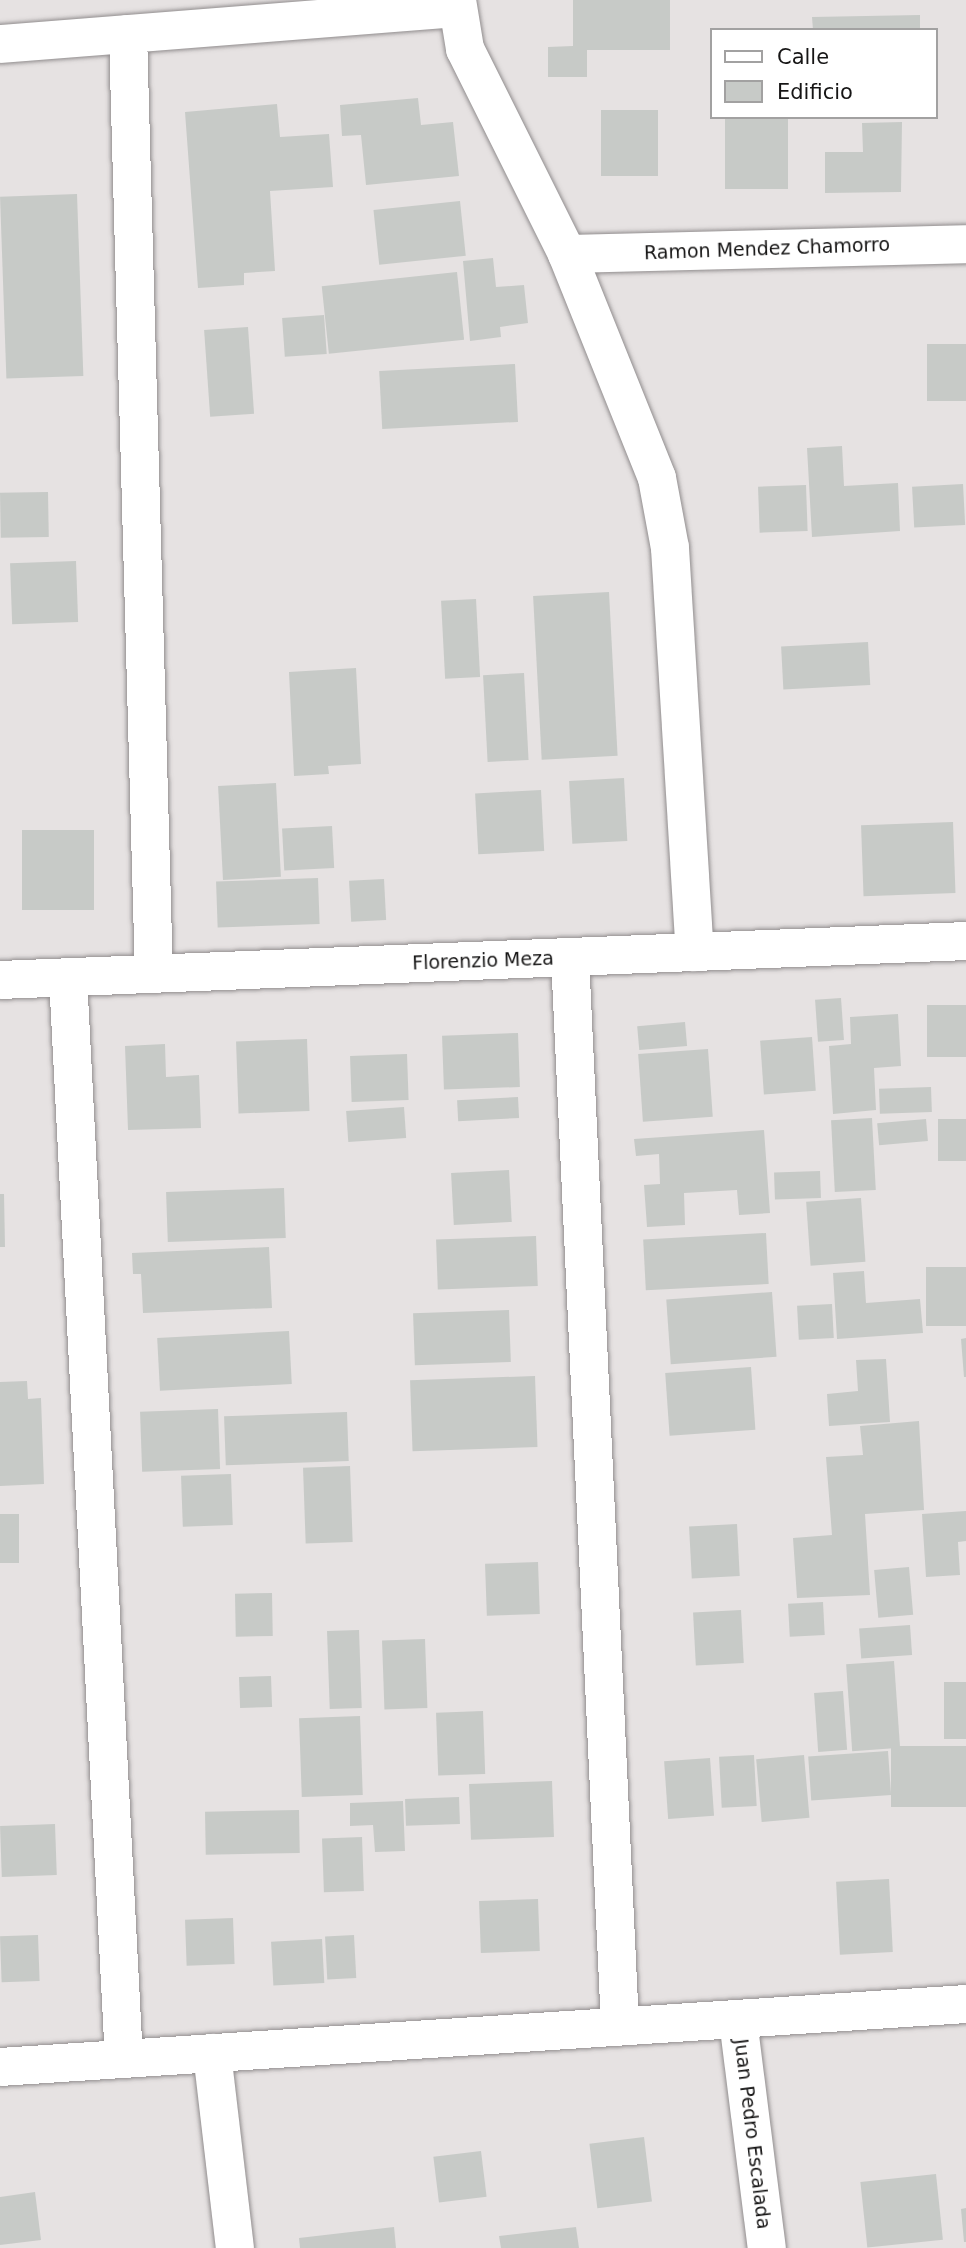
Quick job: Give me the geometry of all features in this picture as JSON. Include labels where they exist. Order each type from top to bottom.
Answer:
[{"type":"street","points":[[0,44],[457,4],[465,49],[568,254],[657,478],[668,537],[695,952]]},
{"type":"street","points":[[128,34],[153,974]]},
{"type":"street","name":"Ramon Mendez Chamorro","points":[[568,254],[966,244]]},
{"type":"street","name":"Florenzio Meza","points":[[0,980],[966,941]]},
{"type":"street","points":[[570,957],[620,2026]]},
{"type":"street","points":[[68,977],[124,2059]]},
{"type":"street","points":[[0,2067],[966,2004]]},
{"type":"street","name":"Juan Pedro Escalada","points":[[738,2020],[767,2248]]},
{"type":"street","points":[[212,2053],[235,2248]]},
{"type":"building","points":[[573,0],[670,0],[670,50],[587,50],[587,77],[548,77],[548,47],[573,46]]},
{"type":"building","points":[[920,15],[920,28],[813,28],[812,17]]},
{"type":"building","points":[[418,98],[421,125],[453,122],[459,176],[366,185],[361,135],[342,136],[340,105]]},
{"type":"building","points":[[277,104],[280,137],[329,134],[333,187],[270,191],[275,271],[244,273],[244,285],[198,288],[185,112]]},
{"type":"building","points":[[601,110],[658,110],[658,176],[601,176]]},
{"type":"building","points":[[725,119],[788,119],[788,189],[725,189]]},
{"type":"building","points":[[902,122],[901,192],[825,193],[825,152],[863,152],[862,123]]},
{"type":"building","points":[[77,194],[83,376],[6,379],[0,197]]},
{"type":"building","points":[[460,201],[466,256],[379,265],[373,210]]},
{"type":"building","points":[[493,258],[496,287],[524,285],[528,323],[500,327],[501,337],[470,341],[463,261]]},
{"type":"building","points":[[457,272],[464,340],[329,354],[322,286]]},
{"type":"building","points":[[324,315],[327,354],[285,357],[282,318]]},
{"type":"building","points":[[248,327],[254,414],[210,417],[204,330]]},
{"type":"building","points":[[927,344],[966,344],[966,401],[927,401]]},
{"type":"building","points":[[515,364],[518,422],[382,429],[379,371]]},
{"type":"building","points":[[842,446],[844,486],[898,483],[900,531],[812,537],[807,448]]},
{"type":"building","points":[[963,484],[965,525],[914,528],[912,487]]},
{"type":"building","points":[[806,485],[808,531],[760,533],[758,487]]},
{"type":"building","points":[[48,492],[49,537],[1,538],[0,493]]},
{"type":"building","points":[[76,561],[78,622],[12,624],[10,563]]},
{"type":"building","points":[[609,592],[618,756],[542,760],[533,596]]},
{"type":"building","points":[[476,599],[480,677],[445,679],[441,601]]},
{"type":"building","points":[[868,642],[870,685],[783,689],[781,647]]},
{"type":"building","points":[[356,668],[361,764],[328,766],[329,774],[294,776],[289,672]]},
{"type":"building","points":[[524,673],[529,760],[488,762],[483,675]]},
{"type":"building","points":[[624,778],[627,841],[572,844],[569,781]]},
{"type":"building","points":[[276,783],[281,877],[223,880],[218,786]]},
{"type":"building","points":[[541,790],[544,851],[478,854],[475,793]]},
{"type":"building","points":[[953,822],[955,893],[864,896],[861,825]]},
{"type":"building","points":[[332,826],[334,868],[284,871],[282,829]]},
{"type":"building","points":[[22,830],[94,830],[94,910],[22,910]]},
{"type":"building","points":[[318,878],[320,924],[218,928],[216,882]]},
{"type":"building","points":[[384,879],[386,920],[351,922],[349,881]]},
{"type":"building","points":[[841,998],[844,1040],[818,1042],[815,1000]]},
{"type":"building","points":[[927,1005],[966,1005],[966,1057],[927,1057]]},
{"type":"building","points":[[898,1014],[901,1066],[874,1068],[876,1110],[833,1114],[829,1046],[851,1044],[850,1017]]},
{"type":"building","points":[[685,1022],[687,1046],[639,1050],[637,1026]]},
{"type":"building","points":[[518,1033],[520,1087],[444,1090],[442,1036]]},
{"type":"building","points":[[812,1037],[816,1091],[764,1094],[760,1041]]},
{"type":"building","points":[[307,1039],[310,1111],[239,1113],[236,1041]]},
{"type":"building","points":[[165,1044],[166,1077],[199,1075],[201,1128],[128,1130],[125,1046]]},
{"type":"building","points":[[708,1049],[713,1117],[643,1122],[638,1054]]},
{"type":"building","points":[[407,1054],[409,1100],[352,1102],[350,1056]]},
{"type":"building","points":[[931,1087],[932,1112],[880,1114],[879,1089]]},
{"type":"building","points":[[518,1097],[519,1118],[458,1121],[457,1100]]},
{"type":"building","points":[[404,1107],[406,1138],[348,1142],[346,1111]]},
{"type":"building","points":[[872,1118],[876,1190],[835,1192],[831,1120]]},
{"type":"building","points":[[926,1119],[928,1141],[879,1145],[877,1123]]},
{"type":"building","points":[[938,1119],[966,1119],[966,1161],[938,1161]]},
{"type":"building","points":[[764,1130],[770,1213],[739,1215],[737,1190],[684,1193],[685,1225],[647,1227],[644,1185],[660,1184],[659,1154],[636,1156],[634,1139]]},
{"type":"building","points":[[509,1170],[512,1222],[454,1225],[451,1173]]},
{"type":"building","points":[[820,1171],[821,1198],[775,1200],[774,1173]]},
{"type":"building","points":[[284,1188],[286,1238],[168,1242],[166,1192]]},
{"type":"building","points":[[0,1194],[4,1194],[5,1247],[0,1247]]},
{"type":"building","points":[[861,1198],[865,1262],[811,1266],[806,1202]]},
{"type":"building","points":[[766,1233],[769,1284],[646,1290],[643,1239]]},
{"type":"building","points":[[536,1236],[538,1286],[438,1289],[436,1239]]},
{"type":"building","points":[[269,1247],[272,1308],[143,1313],[141,1274],[133,1274],[132,1253]]},
{"type":"building","points":[[926,1267],[966,1267],[966,1326],[926,1326]]},
{"type":"building","points":[[864,1271],[866,1303],[920,1299],[923,1333],[837,1339],[833,1273]]},
{"type":"building","points":[[772,1292],[777,1357],[671,1364],[666,1299]]},
{"type":"building","points":[[832,1304],[834,1338],[799,1340],[797,1306]]},
{"type":"building","points":[[509,1310],[511,1362],[415,1365],[413,1313]]},
{"type":"building","points":[[289,1331],[292,1384],[160,1391],[157,1338]]},
{"type":"building","points":[[966,1338],[966,1377],[964,1377],[961,1339]]},
{"type":"building","points":[[886,1359],[890,1422],[829,1426],[827,1394],[858,1391],[856,1360]]},
{"type":"building","points":[[751,1367],[755,1430],[670,1436],[665,1373]]},
{"type":"building","points":[[535,1376],[537,1447],[413,1451],[410,1380]]},
{"type":"building","points":[[27,1381],[28,1399],[41,1398],[44,1484],[0,1486],[0,1382]]},
{"type":"building","points":[[218,1409],[220,1469],[142,1472],[140,1412]]},
{"type":"building","points":[[347,1412],[349,1461],[226,1465],[224,1416]]},
{"type":"building","points":[[919,1421],[924,1510],[865,1514],[870,1595],[797,1598],[793,1538],[832,1535],[826,1457],[863,1455],[860,1426]]},
{"type":"building","points":[[350,1466],[353,1542],[306,1544],[303,1468]]},
{"type":"building","points":[[231,1474],[233,1525],[183,1527],[181,1476]]},
{"type":"building","points":[[966,1511],[966,1541],[958,1542],[960,1575],[926,1577],[922,1514]]},
{"type":"building","points":[[0,1514],[19,1514],[19,1563],[0,1563]]},
{"type":"building","points":[[737,1524],[740,1576],[692,1578],[689,1527]]},
{"type":"building","points":[[538,1562],[540,1614],[487,1616],[485,1564]]},
{"type":"building","points":[[909,1567],[913,1615],[878,1618],[874,1570]]},
{"type":"building","points":[[272,1593],[273,1636],[236,1637],[235,1594]]},
{"type":"building","points":[[823,1602],[825,1635],[790,1637],[788,1604]]},
{"type":"building","points":[[741,1610],[744,1663],[696,1665],[693,1613]]},
{"type":"building","points":[[910,1625],[912,1655],[861,1658],[859,1629]]},
{"type":"building","points":[[359,1630],[362,1708],[330,1709],[327,1631]]},
{"type":"building","points":[[425,1639],[427,1708],[384,1709],[382,1641]]},
{"type":"building","points":[[894,1661],[900,1748],[852,1751],[846,1664]]},
{"type":"building","points":[[271,1676],[272,1707],[240,1708],[239,1677]]},
{"type":"building","points":[[944,1682],[966,1682],[966,1739],[944,1739]]},
{"type":"building","points":[[843,1691],[847,1750],[818,1752],[814,1693]]},
{"type":"building","points":[[483,1711],[485,1774],[438,1776],[436,1713]]},
{"type":"building","points":[[360,1716],[363,1795],[302,1797],[299,1718]]},
{"type":"building","points":[[891,1746],[966,1746],[966,1807],[891,1807]]},
{"type":"building","points":[[888,1751],[891,1795],[811,1800],[808,1757]]},
{"type":"building","points":[[754,1755],[757,1806],[722,1808],[719,1757]]},
{"type":"building","points":[[804,1755],[809,1818],[762,1822],[756,1759]]},
{"type":"building","points":[[710,1758],[714,1816],[668,1819],[664,1761]]},
{"type":"building","points":[[552,1781],[554,1837],[471,1840],[469,1784]]},
{"type":"building","points":[[459,1797],[460,1824],[406,1826],[405,1799]]},
{"type":"building","points":[[403,1801],[405,1851],[375,1852],[373,1825],[350,1826],[350,1803]]},
{"type":"building","points":[[299,1810],[300,1853],[206,1855],[205,1812]]},
{"type":"building","points":[[55,1824],[57,1875],[2,1877],[0,1826]]},
{"type":"building","points":[[362,1837],[364,1891],[324,1892],[322,1838]]},
{"type":"building","points":[[889,1879],[893,1952],[840,1955],[836,1882]]},
{"type":"building","points":[[538,1899],[540,1951],[481,1953],[479,1901]]},
{"type":"building","points":[[233,1918],[235,1964],[187,1966],[185,1920]]},
{"type":"building","points":[[38,1935],[40,1981],[2,1982],[0,1936]]},
{"type":"building","points":[[354,1935],[356,1978],[327,1979],[325,1937]]},
{"type":"building","points":[[322,1939],[324,1983],[273,1986],[271,1942]]},
{"type":"building","points":[[644,2137],[652,2202],[597,2208],[589,2144]]},
{"type":"building","points":[[481,2151],[487,2197],[439,2203],[433,2157]]},
{"type":"building","points":[[936,2174],[943,2240],[867,2248],[860,2182]]},
{"type":"building","points":[[35,2192],[41,2240],[0,2245],[0,2197]]},
{"type":"building","points":[[966,2208],[966,2242],[964,2242],[961,2209]]},
{"type":"building","points":[[394,2227],[396,2248],[300,2248],[299,2238]]},
{"type":"building","points":[[576,2227],[579,2248],[501,2248],[499,2236]]}]
